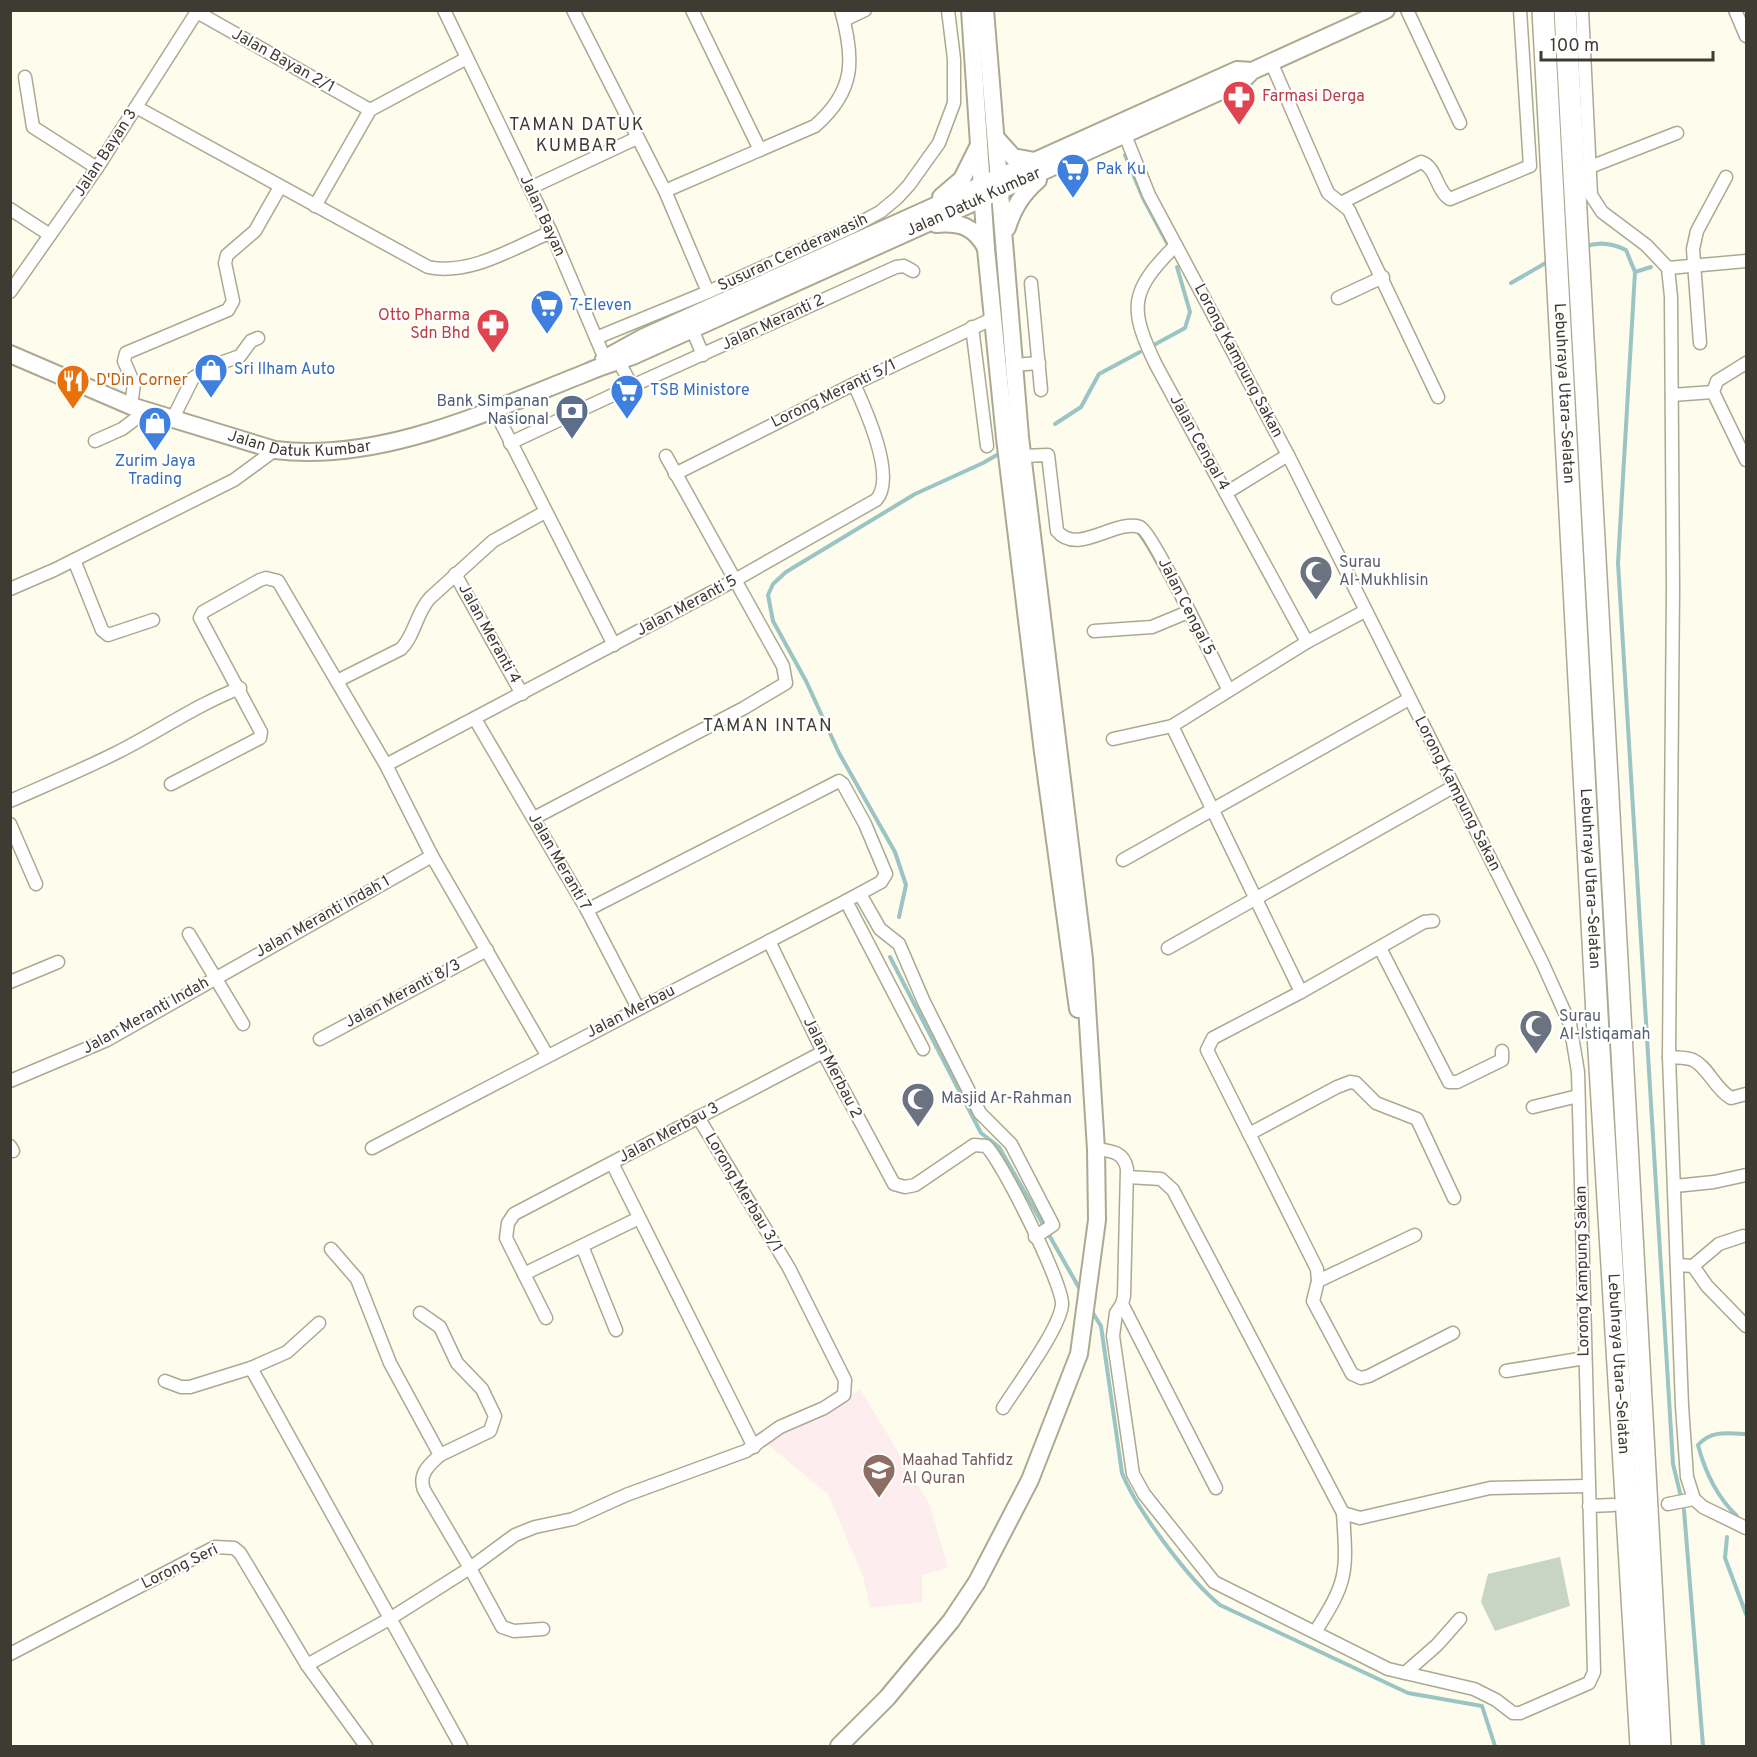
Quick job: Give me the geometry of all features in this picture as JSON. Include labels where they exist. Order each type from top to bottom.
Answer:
[{"type":"highway","name":"Lebuhraya Utara–Selatan","points":[[1543,10],[1557,278],[1645,1653],[1660,1746]]},
{"type":"highway","name":"Lebuhraya Utara–Selatan","points":[[1565,10],[1645,1653],[1641,1746]]},
{"type":"main road","points":[[838,1746],[887,1698],[951,1621],[977,1582],[1030,1480],[1078,1354],[1097,1220],[1096,1149],[1090,1069],[1078,1013],[1064,853],[1022,456],[1000,185],[988,139],[970,10]]},
{"type":"main road","points":[[986,10],[988,139],[983,192],[986,249],[1016,539],[1064,853]]},
{"type":"main road","name":"Jalan Datuk Kumbar","points":[[1000,185],[1035,161],[1244,71],[1271,62],[1386,10]]},
{"type":"main road","name":"Jalan Datuk Kumbar","points":[[612,360],[655,332],[913,216],[1052,168],[1241,82],[1244,71]]},
{"type":"main road","points":[[988,139],[1018,160],[1035,161]]},
{"type":"main road","points":[[913,216],[950,191],[962,179],[988,139]]},
{"type":"main road","points":[[1005,246],[1007,228],[1013,210],[1023,194],[1052,168]]},
{"type":"main road","name":"Jalan Datuk Kumbar","points":[[10,354],[138,408],[275,450],[300,453],[366,446],[495,411],[612,360],[692,329],[928,225],[983,192]]},
{"type":"main road","points":[[928,225],[955,223],[965,225],[979,236],[986,249]]},
{"type":"street","name":"Jalan Bayan","points":[[444,10],[551,232],[596,338],[632,386]]},
{"type":"street","points":[[573,10],[665,191],[708,292]]},
{"type":"street","points":[[692,10],[760,150]]},
{"type":"street","points":[[665,191],[815,126],[841,98],[852,61],[843,15],[865,10]]},
{"type":"street","name":"Susuran Cenderawasih","points":[[596,338],[708,292],[852,227],[880,212],[909,185],[939,143],[954,103],[954,59],[948,10]]},
{"type":"street","points":[[1407,10],[1460,123]]},
{"type":"street","points":[[1341,203],[1420,162],[1429,167],[1444,195],[1450,199],[1530,166],[1520,10]]},
{"type":"street","points":[[1582,10],[1591,195],[1595,204],[1646,245],[1668,268],[1671,297],[1672,395],[1669,1057],[1682,1406],[1687,1477],[1694,1499],[1703,1507],[1746,1528]]},
{"type":"street","points":[[1735,10],[1746,36]]},
{"type":"street","name":"Jalan Bayan 3","points":[[10,292],[97,168],[197,11]]},
{"type":"street","name":"Jalan Bayan 2/1","points":[[197,11],[370,110]]},
{"type":"street","points":[[315,206],[370,110],[467,58]]},
{"type":"street","points":[[1271,62],[1328,193],[1349,210],[1383,277],[1438,397]]},
{"type":"street","points":[[25,77],[33,127],[97,168]]},
{"type":"street","points":[[136,107],[428,267],[451,270],[479,263],[551,232]]},
{"type":"street","points":[[1590,167],[1677,133]]},
{"type":"street","name":"Lorong Kampung Sakan","points":[[1125,135],[1149,195],[1288,455],[1563,1006],[1574,1038],[1578,1096],[1588,1486],[1594,1579],[1594,1672],[1589,1683],[1521,1713],[1513,1713],[1496,1700],[1474,1689],[1405,1673]]},
{"type":"street","points":[[530,188],[637,138]]},
{"type":"street","points":[[1700,343],[1693,249],[1697,231],[1726,177]]},
{"type":"street","points":[[95,441],[122,429],[138,408],[134,384],[124,361],[126,353],[228,310],[233,301],[225,263],[227,255],[255,231],[280,187]]},
{"type":"street","points":[[10,209],[50,235]]},
{"type":"street","name":"Jalan Cengal 4","points":[[1176,245],[1141,286],[1137,305],[1140,330],[1156,365],[1307,642]]},
{"type":"street","points":[[1668,268],[1746,261]]},
{"type":"street","name":"Jalan Meranti 2","points":[[510,443],[896,267],[904,266],[913,271]]},
{"type":"street","points":[[1338,298],[1383,277]]},
{"type":"street","points":[[1031,283],[1041,390]]},
{"type":"street","name":"Lorong Meranti 5/1","points":[[675,474],[854,384],[994,318]]},
{"type":"street","points":[[972,327],[987,446]]},
{"type":"street","points":[[692,329],[703,355]]},
{"type":"street","points":[[173,418],[192,378],[212,366],[240,356],[251,341],[258,339]]},
{"type":"street","points":[[1014,365],[1039,363]]},
{"type":"street","points":[[1746,363],[1717,381],[1713,392],[1746,460]]},
{"type":"street","name":"Jalan Meranti 5","points":[[386,765],[735,580],[866,506],[881,494],[884,483],[874,431],[854,384]]},
{"type":"street","points":[[1672,395],[1713,392]]},
{"type":"street","points":[[495,411],[614,645]]},
{"type":"street","points":[[10,589],[74,560],[234,480],[275,450]]},
{"type":"street","name":"Jalan Cengal 5","points":[[1022,456],[1048,454],[1057,531],[1063,538],[1072,540],[1140,527],[1162,558],[1228,689]]},
{"type":"street","points":[[1226,493],[1288,455]]},
{"type":"street","points":[[534,818],[783,687],[787,677],[666,456]]},
{"type":"street","points":[[337,681],[401,649],[407,642],[422,606],[455,574],[493,541],[545,512]]},
{"type":"street","points":[[74,560],[102,630],[108,635],[153,620]]},
{"type":"street","name":"Jalan Meranti 4","points":[[455,574],[522,694]]},
{"type":"street","points":[[171,784],[260,738],[261,732],[240,688],[201,616],[266,578],[278,581],[386,765],[432,856],[547,1055]]},
{"type":"street","points":[[1113,739],[1172,726],[1228,689],[1365,611]]},
{"type":"street","points":[[1094,631],[1152,627],[1188,612]]},
{"type":"street","points":[[10,801],[116,753],[206,702],[240,688]]},
{"type":"street","points":[[1123,860],[1409,699]]},
{"type":"street","name":"Jalan Meranti 7","points":[[475,719],[587,910],[638,1008]]},
{"type":"street","points":[[1172,726],[1211,812],[1301,992]]},
{"type":"street","name":"Jalan Merbau","points":[[372,1148],[547,1055],[846,902],[881,882],[886,874],[865,824],[843,784],[839,781],[587,910]]},
{"type":"street","points":[[1168,948],[1257,900],[1453,787]]},
{"type":"street","points":[[10,824],[36,885]]},
{"type":"street","name":"Jalan Meranti Indah 1","points":[[215,977],[432,856]]},
{"type":"street","points":[[860,894],[880,928],[899,944],[924,1002],[980,1113],[1005,1137],[1016,1152],[1053,1225],[1037,1236],[1057,1280],[1062,1303],[1055,1324],[1003,1408]]},
{"type":"street","points":[[846,902],[923,1049]]},
{"type":"street","points":[[1433,921],[1427,920],[1209,1043],[1208,1056],[1317,1269],[1318,1281],[1313,1294],[1316,1307],[1348,1369],[1356,1377],[1369,1376],[1453,1333]]},
{"type":"street","points":[[189,934],[243,1024]]},
{"type":"street","name":"Jalan Merbau 2","points":[[769,941],[823,1052],[894,1184],[905,1187],[915,1185],[974,1145],[986,1146],[1004,1169],[1037,1236]]},
{"type":"street","points":[[1380,948],[1449,1082],[1457,1082],[1502,1060],[1502,1051]]},
{"type":"street","name":"Jalan Meranti 8/3","points":[[320,1039],[487,950]]},
{"type":"street","points":[[10,982],[58,962]]},
{"type":"street","name":"Jalan Meranti Indah","points":[[10,1081],[107,1040],[215,977]]},
{"type":"street","name":"Jalan Merbau 3","points":[[524,1274],[506,1238],[508,1223],[514,1214],[823,1052]]},
{"type":"street","points":[[1669,1057],[1691,1059],[1723,1094],[1731,1098],[1746,1094]]},
{"type":"street","points":[[1249,1134],[1337,1086],[1356,1083],[1376,1103],[1417,1119],[1454,1198]]},
{"type":"street","points":[[1533,1107],[1578,1096]]},
{"type":"street","name":"Lorong Merbau 3/1","points":[[698,1118],[789,1268],[845,1380],[846,1392],[824,1408],[772,1432],[754,1447]]},
{"type":"street","points":[[1096,1149],[1110,1150],[1125,1159],[1128,1178],[1122,1304],[1216,1488]]},
{"type":"street","points":[[308,1665],[391,1618],[525,1530],[573,1519],[626,1495],[754,1447],[612,1163]]},
{"type":"street","points":[[1675,1186],[1714,1182],[1746,1175]]},
{"type":"street","points":[[1128,1178],[1161,1179],[1173,1190],[1343,1513],[1346,1567],[1337,1598],[1315,1632]]},
{"type":"street","points":[[546,1318],[524,1274],[639,1218]]},
{"type":"street","points":[[1318,1281],[1415,1235]]},
{"type":"street","points":[[1677,1265],[1693,1266],[1719,1244],[1743,1236]]},
{"type":"street","points":[[582,1246],[616,1330]]},
{"type":"street","points":[[331,1248],[357,1279],[390,1363],[440,1455]]},
{"type":"street","points":[[1693,1266],[1707,1286],[1746,1326]]},
{"type":"street","points":[[1122,1304],[1116,1313],[1113,1336],[1130,1461],[1138,1485],[1214,1582],[1388,1669],[1405,1673],[1437,1645],[1460,1619]]},
{"type":"street","points":[[420,1313],[440,1327],[457,1363],[482,1389],[495,1416],[490,1431],[440,1455],[424,1472],[422,1485],[502,1627],[514,1631],[543,1629]]},
{"type":"street","points":[[165,1381],[181,1387],[190,1387],[251,1368],[287,1352],[319,1323]]},
{"type":"street","points":[[1506,1371],[1585,1358]]},
{"type":"street","points":[[251,1368],[461,1746]]},
{"type":"street","points":[[1343,1513],[1360,1518],[1490,1488],[1588,1486]]},
{"type":"street","points":[[1668,1504],[1694,1499]]},
{"type":"street","points":[[1589,1506],[1613,1505]]},
{"type":"street","name":"Lorong Seri","points":[[10,1654],[215,1547],[234,1548],[240,1554],[308,1665],[366,1746]]},
{"type":"shaded area","name":"Maahad Tahfidz Al Quran","points":[[860,1389],[930,1505],[948,1568],[922,1575],[922,1602],[870,1608],[864,1579],[828,1494],[767,1444],[783,1432],[834,1408]]},
{"type":"green space","points":[[1560,1557],[1570,1606],[1495,1631],[1481,1602],[1488,1574]]},
{"type":"waterway","points":[[1125,155],[1143,198],[1167,243]]},
{"type":"waterway","points":[[1584,247],[1605,244],[1626,250],[1635,272],[1618,563],[1673,1464],[1681,1497]]},
{"type":"waterway","points":[[1511,283],[1549,261]]},
{"type":"waterway","points":[[1152,346],[1185,328],[1190,312],[1177,267]]},
{"type":"waterway","points":[[1635,272],[1651,267]]},
{"type":"waterway","points":[[1055,424],[1081,407],[1099,374],[1140,352]]},
{"type":"waterway","points":[[899,917],[906,885],[895,852],[839,753],[806,681],[773,621],[768,595],[773,584],[786,572],[915,494],[1002,452]]},
{"type":"waterway","points":[[890,957],[981,1133],[999,1147],[1082,1293]]},
{"type":"waterway","points":[[1091,1310],[1101,1326],[1122,1473],[1151,1524],[1194,1579],[1220,1605],[1408,1693],[1482,1706],[1495,1746]]},
{"type":"waterway","points":[[1737,1516],[1723,1501],[1713,1483],[1698,1445],[1714,1435],[1746,1434]]},
{"type":"waterway","points":[[1684,1510],[1703,1746]]},
{"type":"waterway","points":[[1727,1537],[1725,1558],[1746,1614]]},
{"type":"place","name":"Farmasi Derga","points":[[1239,126]]},
{"type":"place","name":"Pak Ku","points":[[1073,199]]},
{"type":"place","name":"7-Eleven","points":[[547,335]]},
{"type":"place","name":"Otto Pharma Sdn Bhd","points":[[493,354]]},
{"type":"place","name":"Sri Ilham Auto","points":[[211,399]]},
{"type":"place","name":"D'Din Corner","points":[[73,410]]},
{"type":"place","name":"TSB Ministore","points":[[627,420]]},
{"type":"place","name":"Bank Simpanan Nasional","points":[[572,440]]},
{"type":"place","name":"Zurim Jaya Trading","points":[[155,452]]},
{"type":"place","name":"Surau Al-Mukhlisin","points":[[1316,601]]},
{"type":"place","name":"Surau Al-Istiqamah","points":[[1536,1055]]},
{"type":"place","name":"Masjid Ar-Rahman","points":[[918,1128]]},
{"type":"place","name":"Maahad Tahfidz Al Quran","points":[[879,1499]]},
{"type":"district","name":"TAMAN DATUK KUMBAR","points":[[577,135]]},
{"type":"district","name":"TAMAN INTAN","points":[[768,726]]}]
